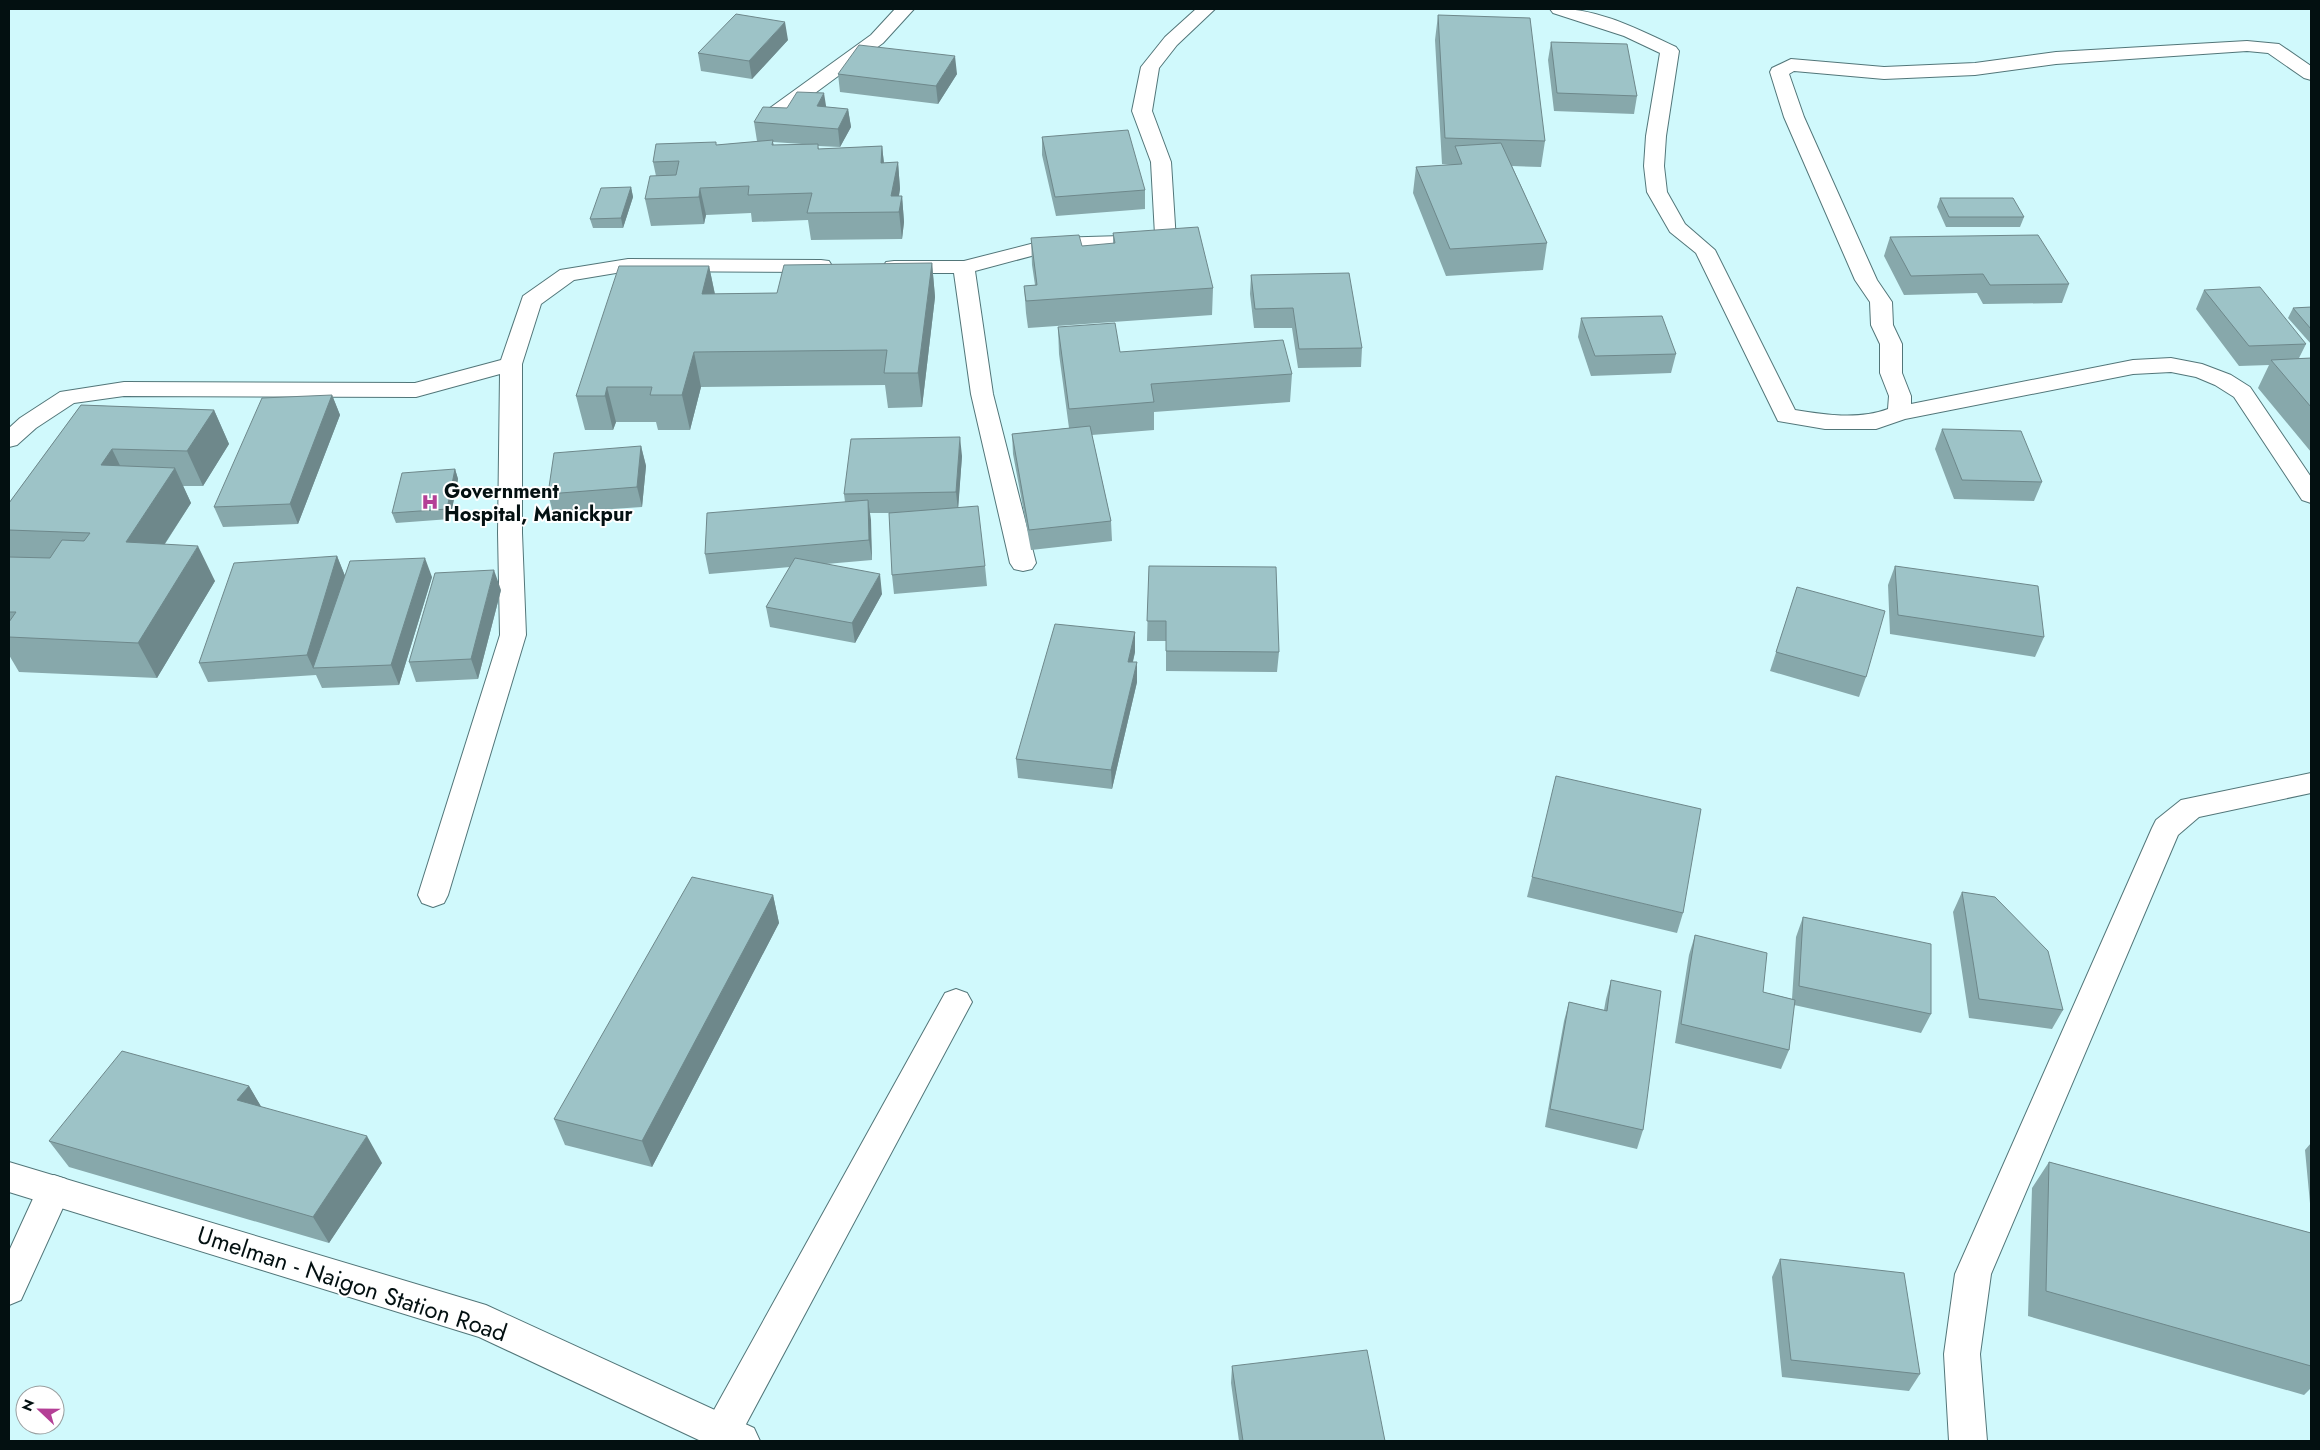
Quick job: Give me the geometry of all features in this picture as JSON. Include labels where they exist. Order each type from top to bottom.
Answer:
[{"type":"street","points":[[770,117],[877,40],[905,9]]},
{"type":"street","points":[[875,267],[964,267],[1054,244],[1166,241],[1162,162],[1142,111],[1150,68],[1171,41],[1206,9]]},
{"type":"street","points":[[1559,9],[1630,32],[1670,51],[1656,136],[1654,166],[1657,192],[1677,228],[1704,250],[1786,416],[1825,422],[1876,422],[1899,413],[2133,367],[2171,365],[2202,371],[2223,380],[2242,392],[2311,495]]},
{"type":"street","points":[[1899,413],[1900,396],[1892,373],[1891,344],[1882,324],[1882,302],[1866,280],[1794,117],[1779,72],[1791,65],[1884,73],[1975,69],[2056,58],[2247,46],[2273,48],[2311,74]]},
{"type":"street","points":[[433,895],[513,635],[510,533],[510,364],[531,301],[568,275],[628,265],[846,266]]},
{"type":"street","points":[[964,267],[982,394],[1023,563]]},
{"type":"street","points":[[9,440],[28,422],[68,397],[124,389],[416,390],[510,364]]},
{"type":"street","points":[[1968,1441],[1962,1354],[1973,1274],[2166,828],[2190,808],[2311,783]]},
{"type":"street","points":[[731,1437],[956,1002]]},
{"type":"street","name":"Umelman - Naigon Station Road","points":[[9,1177],[486,1322],[731,1437]]},
{"type":"street","points":[[9,1290],[54,1190]]},
{"type":"building","points":[[736,14],[785,22],[749,61],[698,53]]},
{"type":"building","points":[[1438,15],[1530,18],[1545,141],[1445,138]]},
{"type":"building","points":[[1551,42],[1627,44],[1637,96],[1557,93]]},
{"type":"building","points":[[859,45],[955,56],[936,86],[838,74]]},
{"type":"building","points":[[797,92],[824,93],[817,106],[848,109],[838,129],[754,122],[763,107],[787,108]]},
{"type":"building","points":[[1128,130],[1145,190],[1055,197],[1042,137]]},
{"type":"building","points":[[773,140],[772,145],[818,144],[818,149],[882,146],[881,163],[898,162],[891,196],[902,196],[899,212],[807,213],[812,193],[748,195],[749,186],[700,188],[699,197],[645,199],[650,176],[676,175],[679,161],[653,162],[656,144],[716,142],[716,145]]},
{"type":"building","points":[[1501,143],[1547,243],[1450,249],[1416,167],[1462,164],[1455,146]]},
{"type":"building","points":[[631,187],[621,218],[590,219],[601,188]]},
{"type":"building","points":[[1940,198],[2013,198],[2024,217],[1949,217]]},
{"type":"building","points":[[1198,227],[1213,288],[1026,301],[1024,286],[1037,285],[1031,238],[1079,235],[1082,246],[1115,243],[1113,233]]},
{"type":"building","points":[[2038,235],[2069,284],[1990,285],[1983,274],[1911,276],[1890,237]]},
{"type":"building","points":[[932,263],[918,373],[884,373],[887,350],[694,352],[682,395],[650,395],[652,387],[607,387],[605,396],[576,396],[619,266],[709,266],[702,294],[777,293],[784,265]]},
{"type":"building","points":[[1349,273],[1362,348],[1299,349],[1293,308],[1255,309],[1251,275]]},
{"type":"building","points":[[2260,287],[2306,344],[2249,346],[2204,290]]},
{"type":"building","points":[[2311,307],[2311,329],[2293,308]]},
{"type":"building","points":[[1662,316],[1676,354],[1595,356],[1581,318]]},
{"type":"building","points":[[1115,323],[1120,352],[1283,340],[1292,374],[1151,384],[1154,402],[1069,409],[1058,327]]},
{"type":"building","points":[[2311,358],[2311,407],[2271,360]]},
{"type":"building","points":[[332,395],[290,504],[214,507],[262,398]]},
{"type":"building","points":[[81,405],[214,410],[187,451],[112,449],[101,465],[175,468],[126,542],[198,546],[138,643],[9,637],[9,622],[16,612],[9,612],[9,557],[50,558],[62,540],[84,541],[90,533],[9,530],[9,503]]},
{"type":"building","points":[[1090,426],[1111,521],[1029,530],[1012,434]]},
{"type":"building","points":[[1942,429],[2021,431],[2042,482],[1962,480]]},
{"type":"building","points":[[960,437],[956,492],[844,494],[851,439]]},
{"type":"building","points":[[641,446],[637,487],[548,494],[554,453]]},
{"type":"building","points":[[455,469],[447,509],[392,513],[402,473]]},
{"type":"building","points":[[868,500],[869,540],[705,554],[707,513]]},
{"type":"building","points":[[978,506],[985,566],[892,575],[889,513]]},
{"type":"building","points":[[337,556],[307,655],[199,663],[234,563]]},
{"type":"building","points":[[425,558],[391,665],[313,668],[350,561]]},
{"type":"building","points":[[795,558],[880,574],[852,623],[766,607]]},
{"type":"building","points":[[1149,566],[1276,567],[1279,652],[1166,651],[1166,621],[1147,621]]},
{"type":"building","points":[[1895,566],[2038,586],[2044,637],[1898,615]]},
{"type":"building","points":[[494,570],[471,659],[409,662],[435,573]]},
{"type":"building","points":[[1797,587],[1885,611],[1866,677],[1776,652]]},
{"type":"building","points":[[1055,624],[1135,632],[1128,662],[1137,662],[1111,770],[1016,759]]},
{"type":"building","points":[[1556,776],[1701,809],[1683,913],[1532,877]]},
{"type":"building","points":[[692,877],[773,895],[642,1141],[554,1119]]},
{"type":"building","points":[[1962,892],[1995,897],[2048,951],[2063,1010],[1979,999]]},
{"type":"building","points":[[1803,917],[1931,944],[1931,1014],[1799,986]]},
{"type":"building","points":[[1695,935],[1767,953],[1763,992],[1795,1000],[1789,1050],[1681,1024]]},
{"type":"building","points":[[1611,980],[1661,991],[1643,1130],[1550,1109],[1569,1002],[1607,1011]]},
{"type":"building","points":[[122,1051],[249,1086],[237,1100],[367,1136],[313,1217],[49,1141]]},
{"type":"building","points":[[2049,1162],[2311,1233],[2311,1366],[2046,1291]]},
{"type":"building","points":[[1780,1259],[1904,1273],[1920,1374],[1791,1360]]},
{"type":"building","points":[[1367,1350],[1385,1441],[1243,1441],[1232,1366]]},
{"type":"place","name":"Government Hospital, Manickpur","points":[[430,502]]}]
